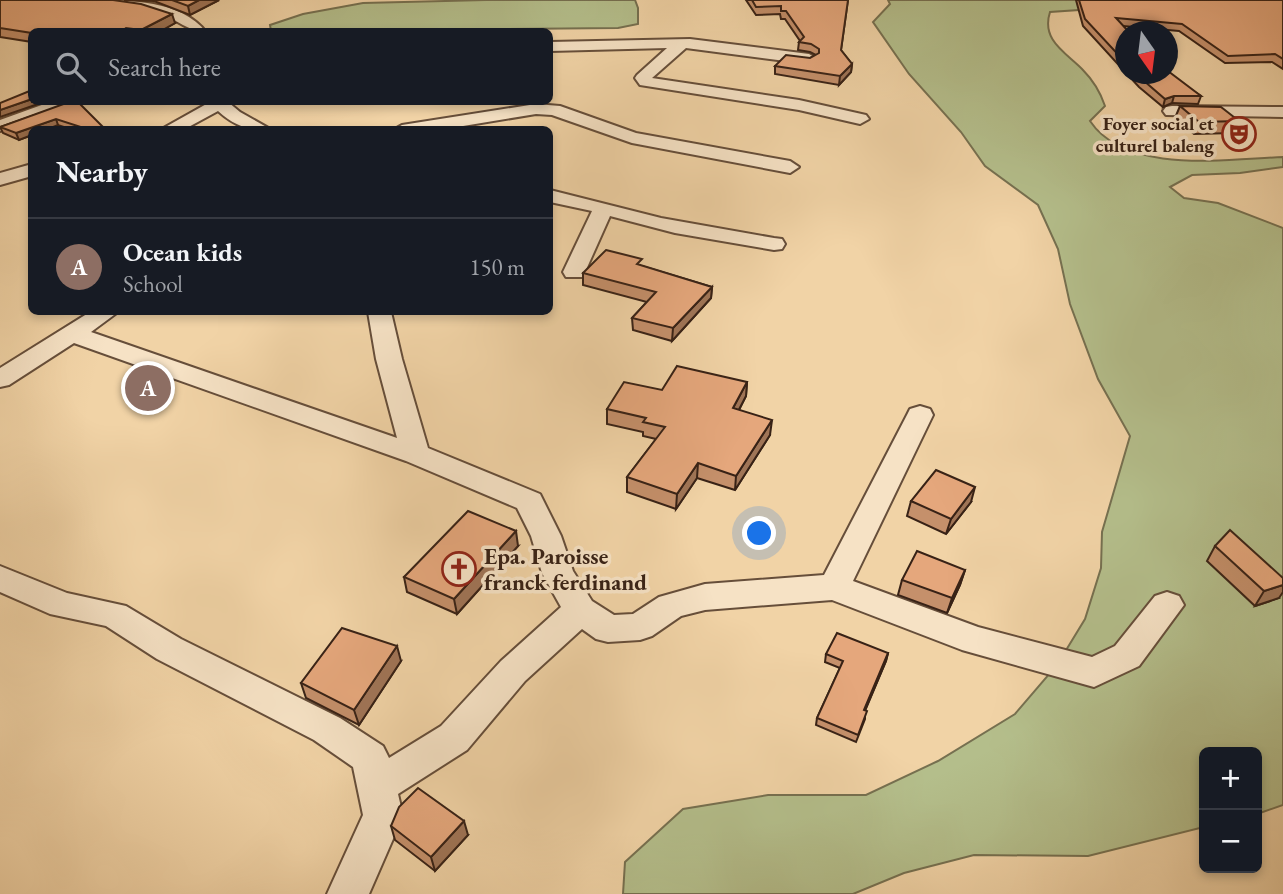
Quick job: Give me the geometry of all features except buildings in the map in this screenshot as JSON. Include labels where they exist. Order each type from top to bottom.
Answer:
[{"type":"street","points":[[98,0],[168,12],[192,22],[196,28]]},
{"type":"street","points":[[682,43],[643,78],[646,82],[799,106],[860,119]]},
{"type":"street","points":[[553,47],[682,43],[809,59]]},
{"type":"street","points":[[0,125],[56,105]]},
{"type":"street","points":[[176,126],[214,105]]},
{"type":"street","points":[[220,105],[234,116],[255,126]]},
{"type":"street","points":[[428,126],[536,109],[554,110],[632,138],[790,167]]},
{"type":"street","points":[[1172,111],[1283,112]]},
{"type":"street","points":[[0,179],[28,171]]},
{"type":"street","points":[[553,196],[574,199],[603,210],[663,225],[774,244]]},
{"type":"street","points":[[574,272],[603,210]]},
{"type":"street","points":[[0,379],[101,315]]},
{"type":"street","points":[[381,315],[389,359],[416,454]]},
{"type":"street","points":[[72,334],[416,454],[529,501],[547,536],[558,573],[580,610],[608,629],[639,627],[671,606],[705,597],[834,587],[974,640],[1094,672],[1127,656],[1167,605]]},
{"type":"street","points":[[834,587],[920,415]]},
{"type":"street","points":[[0,578],[62,605],[114,615],[169,649],[327,729],[370,758],[383,816],[348,894]]},
{"type":"street","points":[[376,787],[454,738],[513,671],[580,610]]},
{"type":"green space","points":[[635,0],[638,24],[618,28],[270,28],[270,25],[303,14],[363,3]]},
{"type":"green space","points":[[888,0],[1104,0],[1094,9],[1050,12],[1048,22],[1056,45],[1086,73],[1098,91],[1105,106],[1090,121],[1106,138],[1127,150],[1152,157],[1179,160],[1283,157],[1283,167],[1240,173],[1192,175],[1170,187],[1184,198],[1218,203],[1283,228],[1283,805],[1262,812],[1262,747],[1199,747],[1199,828],[1088,856],[974,855],[904,873],[853,894],[623,894],[625,862],[683,809],[768,795],[866,795],[938,761],[1015,714],[1057,665],[1085,619],[1101,568],[1102,532],[1130,436],[1098,379],[1070,304],[1058,249],[1038,205],[985,166],[961,132],[909,74],[873,22],[890,4]]},
{"type":"place","name":"Foyer social et culturel baleng","points":[[1239,134]]},
{"type":"place","name":"Ocean kids","points":[[148,388]]},
{"type":"place","name":"Epa. Paroisse franck ferdinand","points":[[459,569]]}]
